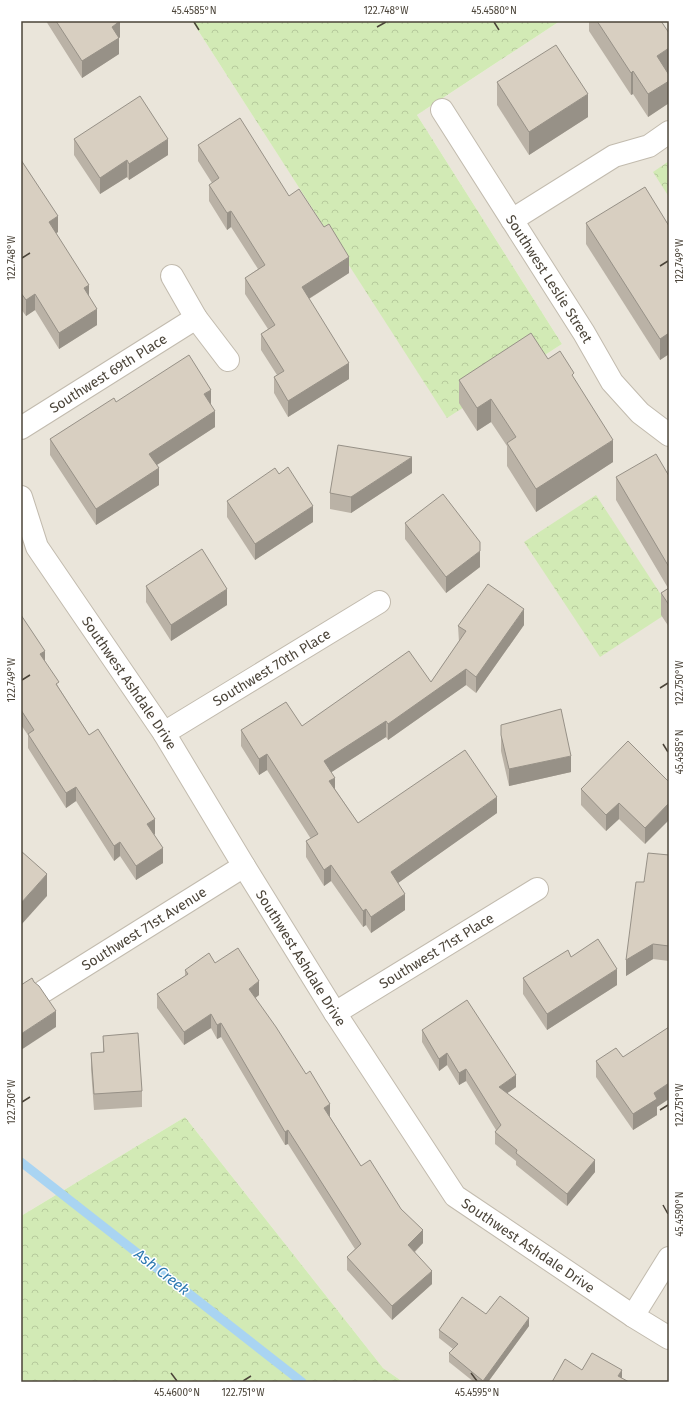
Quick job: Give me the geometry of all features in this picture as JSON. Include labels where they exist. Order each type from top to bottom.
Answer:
[{"type":"street","name":"Southwest Leslie Street","points":[[442,110],[584,333],[612,382],[640,413],[669,435]]},
{"type":"street","points":[[512,220],[614,156],[649,146],[669,132]]},
{"type":"street","points":[[172,276],[196,318],[228,360]]},
{"type":"street","name":"Southwest 69th Place","points":[[21,428],[196,318]]},
{"type":"street","name":"Southwest Ashdale Drive","points":[[21,498],[37,547],[164,733],[335,1013],[454,1196],[633,1316],[669,1338]]},
{"type":"street","name":"Southwest 70th Place","points":[[164,733],[379,602]]},
{"type":"street","name":"Southwest 71st Avenue","points":[[44,991],[244,866]]},
{"type":"street","name":"Southwest 71st Place","points":[[335,1013],[537,889]]},
{"type":"street","points":[[633,1316],[669,1258]]},
{"type":"shaded area","points":[[21,21],[192,21],[447,417],[562,344],[417,115],[560,21],[669,21],[669,1382],[403,1382],[383,1368],[185,1117],[21,1216]]},
{"type":"green space","points":[[192,21],[560,21],[417,115],[562,344],[447,418]]},
{"type":"green space","points":[[669,161],[669,197],[653,172]]},
{"type":"green space","points":[[596,495],[669,607],[669,612],[600,657],[524,542]]},
{"type":"green space","points":[[185,1117],[383,1368],[403,1382],[21,1382],[21,1216]]},
{"type":"building","points":[[56,21],[120,21],[112,27],[119,38],[82,61]]},
{"type":"building","points":[[597,21],[661,21],[669,33],[669,48],[657,56],[669,75],[669,81],[648,94],[633,71],[631,73]]},
{"type":"building","points":[[556,45],[588,94],[529,132],[497,82]]},
{"type":"building","points":[[140,96],[168,139],[129,164],[127,160],[100,178],[74,139]]},
{"type":"building","points":[[240,118],[289,196],[299,189],[324,227],[329,224],[349,257],[302,287],[349,363],[288,401],[274,377],[284,371],[261,334],[275,325],[245,278],[265,265],[231,211],[227,213],[209,185],[219,178],[198,145]]},
{"type":"building","points":[[21,160],[58,216],[49,222],[89,285],[84,288],[97,309],[59,333],[35,294],[26,300],[21,293]]},
{"type":"building","points":[[645,187],[669,226],[669,333],[660,339],[586,223]]},
{"type":"building","points":[[531,333],[548,359],[560,351],[574,373],[572,375],[613,440],[536,489],[507,443],[516,437],[491,399],[477,408],[459,380]]},
{"type":"building","points":[[189,355],[211,390],[204,394],[215,411],[149,454],[159,468],[96,509],[50,439],[114,398],[116,402]]},
{"type":"building","points":[[338,445],[412,457],[351,497],[330,493]]},
{"type":"building","points":[[656,454],[669,476],[669,567],[616,477]]},
{"type":"building","points":[[288,467],[313,506],[255,544],[227,501],[275,468],[279,474]]},
{"type":"building","points":[[443,494],[480,542],[480,551],[446,577],[405,523]]},
{"type":"building","points":[[202,549],[227,589],[171,625],[146,586]]},
{"type":"building","points":[[488,584],[524,609],[476,677],[466,669],[388,724],[386,721],[324,761],[335,778],[329,781],[358,823],[465,750],[497,797],[391,872],[405,894],[371,917],[366,909],[363,911],[331,865],[324,870],[306,841],[318,834],[267,754],[259,759],[241,730],[286,702],[302,726],[409,651],[431,682],[466,631],[458,626]]},
{"type":"building","points":[[669,588],[669,605],[661,593]]},
{"type":"building","points":[[21,615],[45,651],[40,654],[59,682],[56,684],[89,735],[98,729],[155,819],[147,824],[163,848],[136,866],[120,842],[114,846],[76,787],[66,793],[28,734],[34,730],[21,710]]},
{"type":"building","points":[[561,709],[571,756],[509,769],[501,735],[501,725]]},
{"type":"building","points":[[628,741],[669,782],[669,803],[645,828],[619,803],[606,815],[581,789]]},
{"type":"building","points":[[21,851],[47,874],[21,903]]},
{"type":"building","points":[[648,853],[669,855],[669,946],[653,944],[626,960],[636,882],[644,882]]},
{"type":"building","points":[[598,939],[617,969],[547,1014],[523,978],[568,950],[571,957]]},
{"type":"building","points":[[238,948],[259,981],[249,989],[276,1027],[306,1074],[310,1071],[330,1104],[324,1108],[361,1166],[370,1160],[401,1209],[423,1230],[408,1245],[432,1271],[392,1306],[347,1257],[361,1244],[288,1130],[285,1132],[221,1023],[217,1025],[211,1014],[184,1032],[157,994],[188,974],[185,970],[209,953],[215,963]]},
{"type":"building","points":[[32,978],[56,1011],[21,1034],[21,985]]},
{"type":"building","points":[[467,1000],[516,1075],[499,1087],[595,1160],[567,1194],[516,1153],[517,1150],[495,1132],[501,1125],[466,1069],[459,1073],[447,1053],[439,1059],[422,1030]]},
{"type":"building","points":[[669,1027],[669,1083],[654,1093],[657,1099],[633,1114],[596,1061],[616,1048],[623,1057]]},
{"type":"building","points":[[138,1033],[142,1091],[94,1094],[91,1053],[104,1052],[103,1036]]},
{"type":"building","points":[[500,1296],[529,1318],[483,1381],[449,1353],[458,1344],[439,1330],[462,1297],[486,1314]]},
{"type":"building","points":[[592,1353],[622,1370],[618,1376],[629,1382],[552,1382],[565,1359],[582,1370]]},
{"type":"waterway","name":"Ash Creek","points":[[21,1162],[302,1382]]}]
